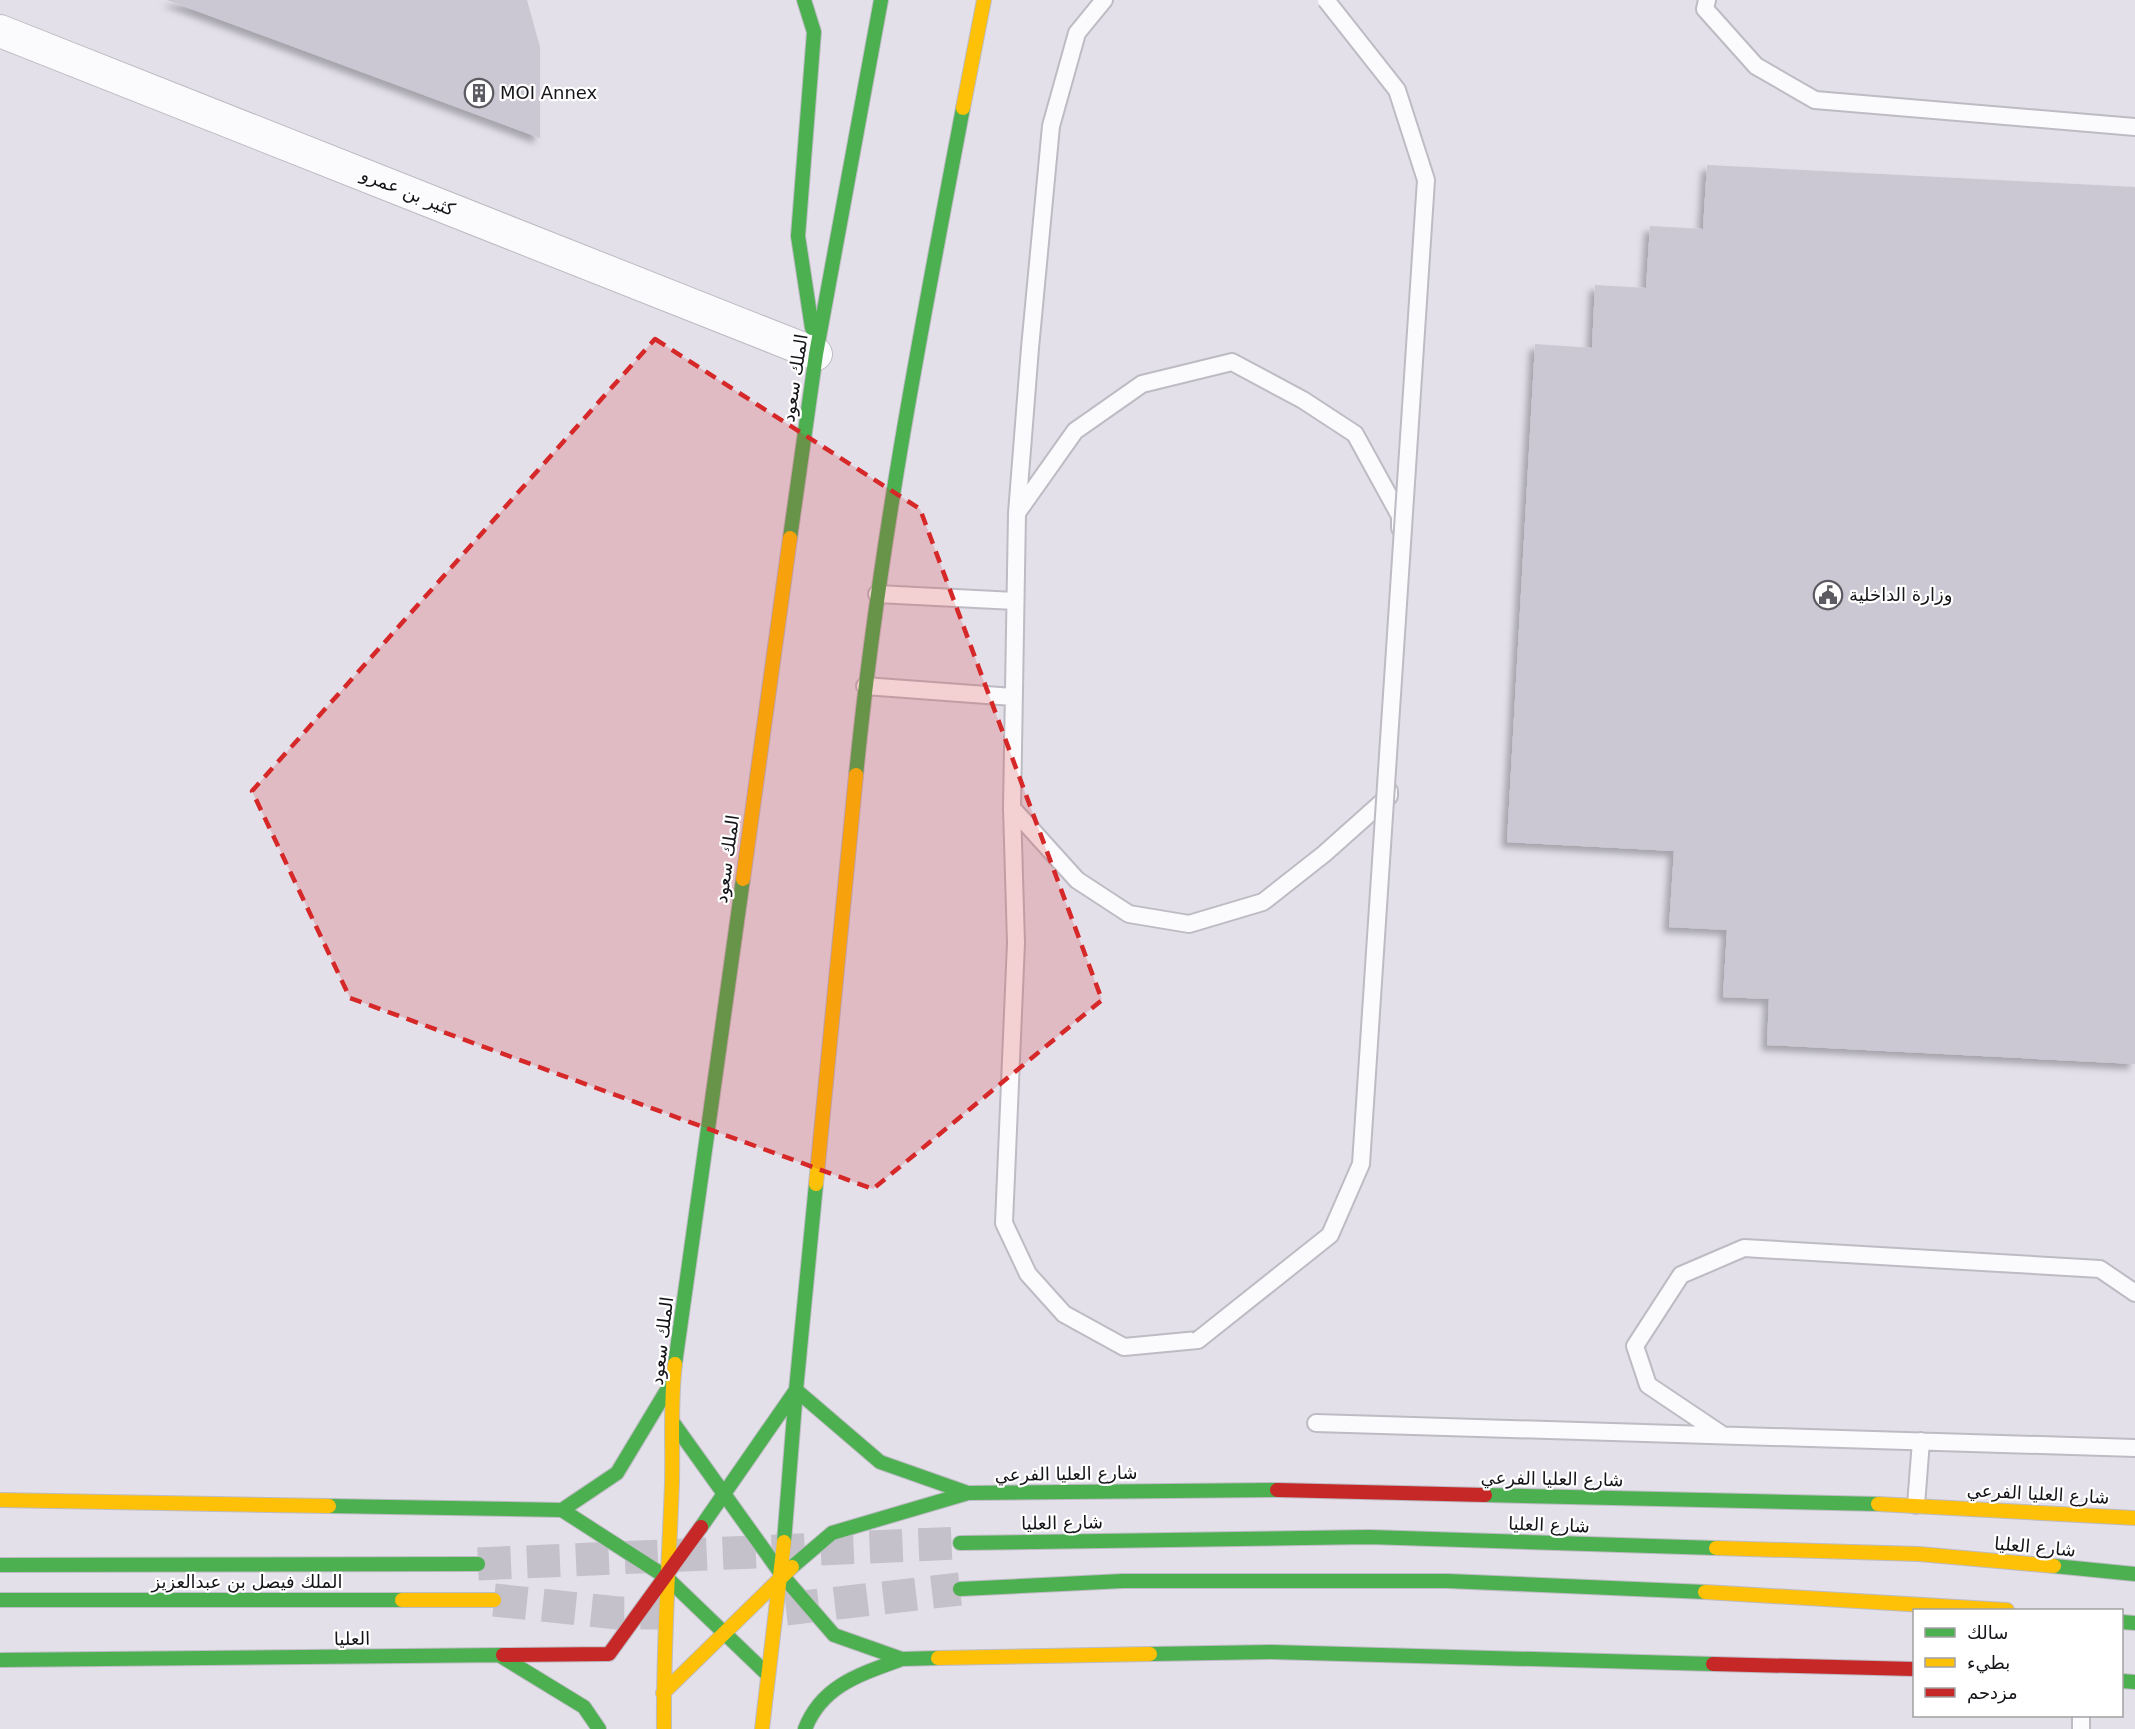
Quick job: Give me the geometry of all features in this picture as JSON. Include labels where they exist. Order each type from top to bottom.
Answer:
[{"type":"main road","points":[[804,0],[814,32],[798,236],[816,354]]},
{"type":"main road","name":"الملك سعود","points":[[664,1729],[666,1577],[674,1424],[673,1380],[816,354],[881,0]]},
{"type":"main road","points":[[762,1729],[782,1575],[796,1390],[865,686],[877,594],[942,214],[984,0]]},
{"type":"main road","points":[[562,1510],[617,1473],[673,1380]]},
{"type":"main road","name":"شارع العليا الفرعي","points":[[796,1390],[880,1462],[968,1493]]},
{"type":"main road","name":"العليا","points":[[0,1660],[609,1654],[666,1577],[796,1390]]},
{"type":"main road","points":[[674,1424],[782,1575],[834,1635],[902,1659]]},
{"type":"main road","name":"شارع العليا الفرعي","points":[[663,1693],[782,1575],[832,1533],[968,1493],[1280,1490],[1916,1505],[2135,1518]]},
{"type":"main road","points":[[0,1500],[562,1510],[666,1577],[768,1675]]},
{"type":"main road","name":"شارع العليا","points":[[960,1543],[1381,1537],[1919,1554],[2135,1574]]},
{"type":"main road","name":"الملك فيصل بن عبدالعزيز","points":[[0,1565],[478,1564]]},
{"type":"main road","points":[[960,1588],[1123,1581],[1448,1581],[1741,1593],[1977,1609]]},
{"type":"main road","name":"الملك فيصل بن عبدالعزيز","points":[[0,1600],[494,1600]]},
{"type":"main road","points":[[805,1729],[807,1719],[824,1697],[854,1676],[902,1659],[1271,1652],[1913,1669]]},
{"type":"main road","points":[[499,1655],[584,1707],[598,1729]]},
{"type":"street","name":"كثير بن عمرو","points":[[0,31],[816,354]]},
{"type":"lane","points":[[1104,0],[1077,33],[1051,126],[1017,513],[1012,808],[1016,943],[1004,1222],[1028,1274],[1064,1314],[1124,1347],[1198,1340],[1330,1235],[1361,1164],[1426,180],[1397,90],[1326,0]]},
{"type":"lane","points":[[1707,0],[1705,9],[1756,66],[1815,100],[2135,127]]},
{"type":"lane","points":[[1012,808],[1077,880],[1129,914],[1189,924],[1263,902],[1324,854],[1389,796],[1400,516],[1355,434],[1303,400],[1232,362],[1142,384],[1075,431],[1017,513]]},
{"type":"lane","points":[[877,594],[1015,601]]},
{"type":"lane","points":[[865,686],[1013,697]]},
{"type":"lane","points":[[1722,1435],[1648,1385],[1635,1346],[1681,1275],[1744,1248],[2100,1269],[2135,1293]]},
{"type":"lane","points":[[1316,1423],[2135,1448]]},
{"type":"lane","points":[[1916,1505],[1921,1441]]},
{"type":"highlighted area","points":[[655,339],[920,509],[1102,1000],[873,1189],[350,998],[252,791]]},
{"type":"building","name":"MOI Annex","points":[[167,0],[527,0],[540,47],[540,138]]},
{"type":"building","name":"وزارة الداخلية","points":[[1707,165],[2135,187],[2135,1064],[1767,1045],[1769,999],[1723,997],[1727,930],[1669,927],[1674,851],[1507,842],[1535,344],[1592,348],[1595,285],[1646,288],[1650,226],[1703,229]]},
{"type":"tunnel","points":[[478,1564],[960,1543]]},
{"type":"tunnel","points":[[786,1609],[960,1589]]},
{"type":"tunnel","points":[[494,1600],[618,1613],[662,1613]]},
{"type":"traffic: fast","points":[[804,0],[814,32],[798,236],[812,328]]},
{"type":"traffic: fast","points":[[790,538],[816,354],[881,0]]},
{"type":"traffic: fast","points":[[856,775],[888,524],[916,357],[963,108]]},
{"type":"traffic: fast","points":[[675,1364],[743,879]]},
{"type":"traffic: fast","points":[[784,1542],[816,1184]]},
{"type":"traffic: fast","points":[[562,1510],[617,1473],[673,1380]]},
{"type":"traffic: fast","points":[[701,1527],[796,1390],[880,1462],[968,1493]]},
{"type":"traffic: fast","points":[[674,1424],[782,1575],[834,1635],[902,1659],[938,1658]]},
{"type":"traffic: fast","points":[[792,1567],[832,1533],[968,1493],[1277,1490]]},
{"type":"traffic: fast","points":[[1485,1495],[1878,1504]]},
{"type":"traffic: fast","points":[[329,1506],[562,1510],[666,1577],[768,1675]]},
{"type":"traffic: fast","points":[[960,1543],[1369,1537],[1716,1548]]},
{"type":"traffic: fast","points":[[0,1565],[478,1564]]},
{"type":"traffic: fast","points":[[2054,1566],[2135,1574]]},
{"type":"traffic: fast","points":[[960,1589],[1123,1581],[1447,1581],[1705,1592]]},
{"type":"traffic: fast","points":[[0,1600],[402,1600]]},
{"type":"traffic: fast","points":[[2123,1622],[2135,1623]]},
{"type":"traffic: fast","points":[[1150,1654],[1271,1652],[1713,1664]]},
{"type":"traffic: fast","points":[[499,1655],[584,1707],[599,1729]]},
{"type":"traffic: fast","points":[[0,1660],[503,1655]]},
{"type":"traffic: fast","points":[[805,1729],[812,1714],[832,1691],[858,1676],[902,1659]]},
{"type":"traffic: fast","points":[[2123,1681],[2135,1682]]},
{"type":"traffic: slow","points":[[963,108],[984,0]]},
{"type":"traffic: slow","points":[[743,879],[790,538]]},
{"type":"traffic: slow","points":[[816,1184],[856,775]]},
{"type":"traffic: slow","points":[[664,1729],[675,1364]]},
{"type":"traffic: slow","points":[[0,1500],[329,1506]]},
{"type":"traffic: slow","points":[[1878,1504],[2135,1518]]},
{"type":"traffic: slow","points":[[762,1729],[784,1542]]},
{"type":"traffic: slow","points":[[1716,1548],[1919,1554],[2054,1566]]},
{"type":"traffic: slow","points":[[663,1693],[792,1567]]},
{"type":"traffic: slow","points":[[1705,1592],[1990,1609]]},
{"type":"traffic: slow","points":[[402,1600],[494,1600]]},
{"type":"traffic: slow","points":[[938,1658],[1150,1654]]},
{"type":"traffic: jam","points":[[1277,1490],[1485,1495]]},
{"type":"traffic: jam","points":[[503,1655],[609,1654],[701,1527]]},
{"type":"traffic: jam","points":[[1713,1664],[1913,1669]]},
{"type":"place","name":"MOI Annex","points":[[479,93]]},
{"type":"place","name":"وزارة الداخلية","points":[[1828,595]]}]
